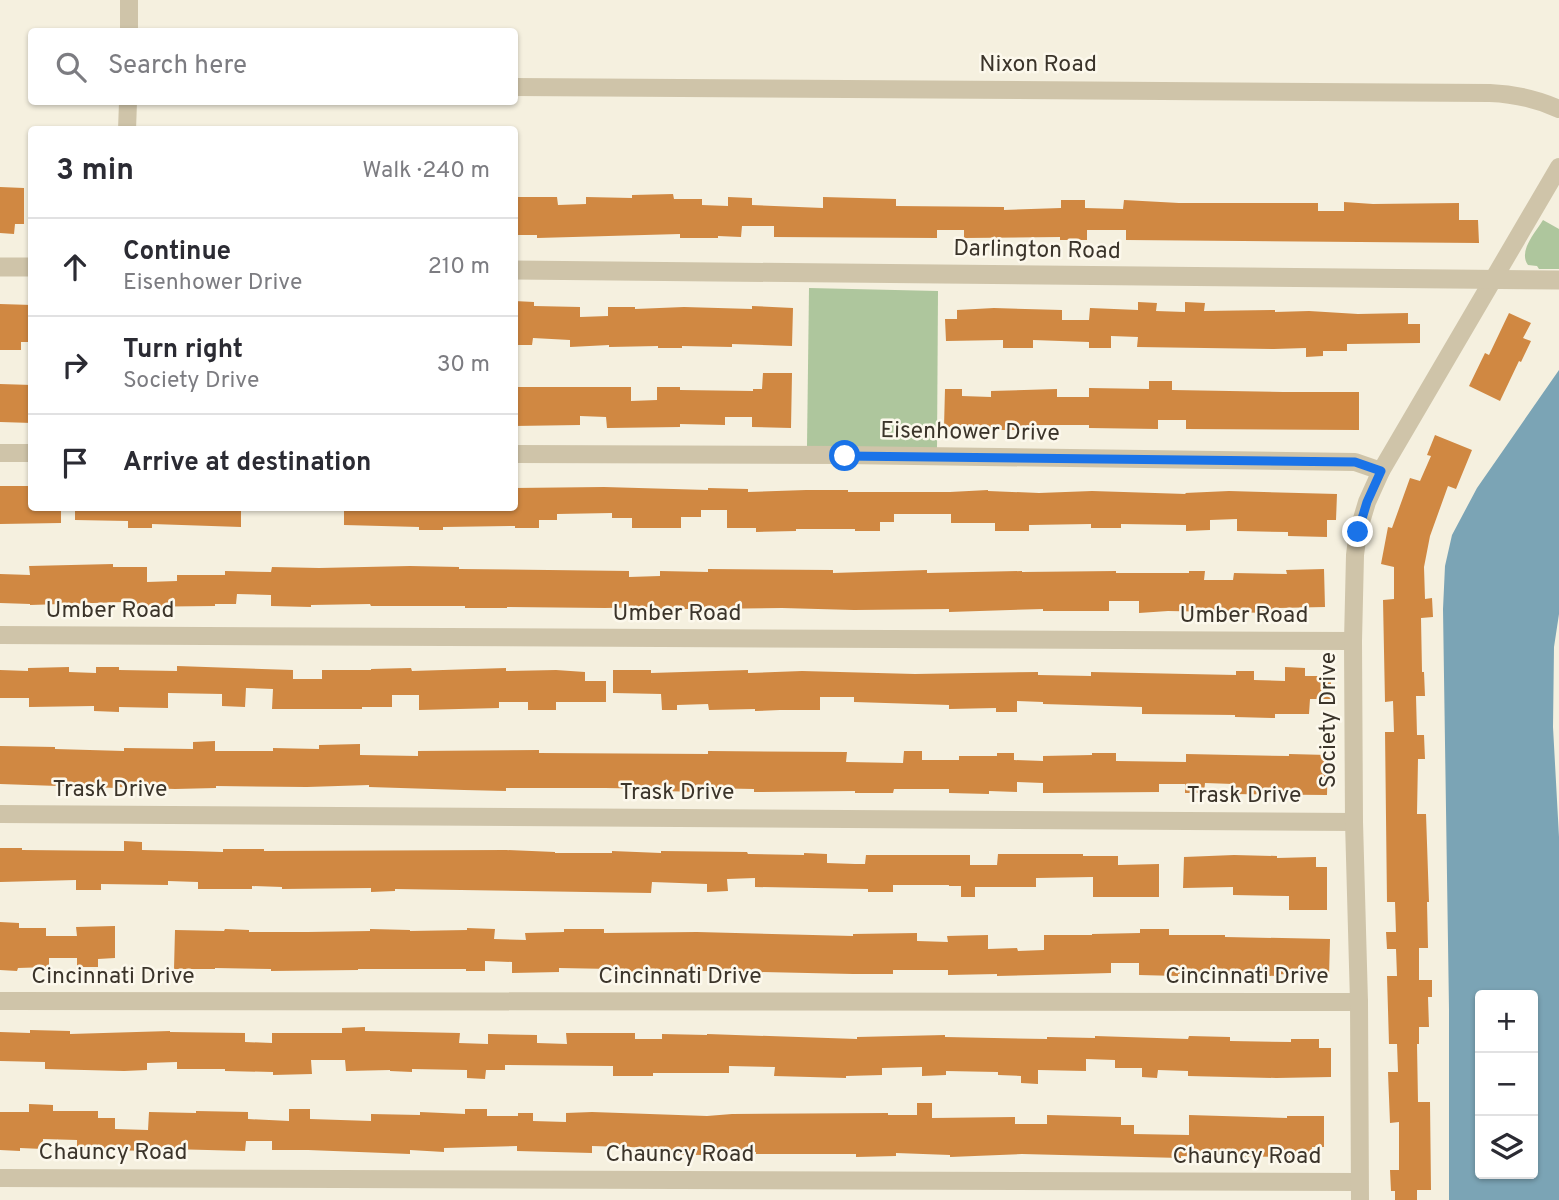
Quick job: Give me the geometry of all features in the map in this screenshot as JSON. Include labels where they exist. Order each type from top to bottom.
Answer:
[{"type":"street","points":[[129,0],[129,28]]},
{"type":"street","name":"Nixon Road","points":[[518,87],[1490,93],[1513,94],[1559,109]]},
{"type":"street","points":[[127,126],[128,105]]},
{"type":"street","name":"Society Drive","points":[[1359,1191],[1353,641],[1358,532],[1367,502],[1381,471],[1559,167]]},
{"type":"street","points":[[0,267],[28,267]]},
{"type":"street","name":"Darlington Road","points":[[518,270],[1559,279]]},
{"type":"street","points":[[0,453],[28,453]]},
{"type":"street","name":"Eisenhower Drive","points":[[518,454],[1355,462],[1381,471]]},
{"type":"street","name":"Umber Road","points":[[0,635],[1353,641]]},
{"type":"street","name":"Trask Drive","points":[[0,814],[1354,821]]},
{"type":"street","name":"Cincinnati Drive","points":[[0,1001],[1359,1002]]},
{"type":"street","name":"Chauncy Road","points":[[0,1178],[1359,1191]]},
{"type":"green space","points":[[1543,220],[1559,229],[1559,269],[1539,269],[1537,266],[1528,265],[1525,260],[1526,248]]},
{"type":"green space","points":[[809,288],[938,291],[937,449],[807,446]]},
{"type":"water","points":[[1559,370],[1559,614],[1554,647],[1553,727],[1559,837],[1559,1200],[1449,1200],[1443,609],[1445,566],[1452,535],[1477,488]]},
{"type":"building","points":[[0,187],[24,188],[24,224],[15,224],[14,234],[0,233]]},
{"type":"building","points":[[673,194],[674,199],[702,199],[702,205],[728,206],[728,197],[752,198],[752,205],[823,208],[823,197],[896,199],[896,206],[1004,207],[1004,210],[1061,208],[1061,200],[1085,200],[1085,208],[1123,209],[1124,200],[1179,203],[1318,203],[1318,211],[1344,211],[1344,202],[1459,203],[1459,220],[1478,220],[1479,243],[1126,240],[1126,230],[1087,230],[1087,240],[1060,240],[1060,237],[964,238],[964,230],[937,230],[937,238],[774,237],[774,226],[742,226],[741,237],[718,238],[680,238],[680,234],[537,238],[537,235],[518,235],[518,197],[557,197],[558,205],[586,204],[586,197],[632,198],[632,195]]},
{"type":"building","points":[[518,301],[534,302],[534,306],[580,307],[580,317],[608,316],[608,307],[793,308],[792,346],[732,344],[732,347],[682,348],[609,345],[570,347],[570,340],[533,338],[532,345],[518,345]]},
{"type":"building","points":[[1138,302],[1157,303],[1156,311],[1185,312],[1185,302],[1205,303],[1204,311],[1408,313],[1408,324],[1420,324],[1420,343],[1347,344],[1347,351],[1323,351],[1323,356],[1306,357],[1306,348],[1137,347],[1138,337],[1111,336],[1111,348],[1089,348],[1089,342],[1033,340],[1033,348],[1003,348],[1003,340],[946,341],[945,319],[957,319],[957,310],[1062,310],[1062,320],[1089,320],[1090,308],[1138,310]]},
{"type":"building","points":[[0,304],[28,305],[28,342],[21,342],[21,350],[0,350]]},
{"type":"building","points":[[1509,313],[1531,323],[1523,338],[1531,341],[1500,401],[1469,386],[1485,353],[1489,355]]},
{"type":"building","points":[[763,373],[792,373],[791,428],[752,427],[752,417],[725,417],[725,425],[680,424],[680,427],[607,428],[606,417],[580,416],[580,425],[518,426],[518,387],[631,387],[631,401],[657,400],[657,387],[680,387],[680,390],[762,389]]},
{"type":"building","points":[[1149,381],[1172,381],[1172,390],[1359,392],[1359,430],[1186,429],[1186,420],[1158,420],[1158,429],[1089,428],[1089,425],[1033,425],[1033,430],[944,427],[945,389],[962,389],[962,396],[991,397],[991,391],[1057,389],[1057,397],[1089,397],[1089,388],[1149,389]]},
{"type":"building","points":[[0,384],[28,385],[28,423],[0,422]]},
{"type":"building","points":[[1435,435],[1472,450],[1456,489],[1448,486],[1430,536],[1424,567],[1425,599],[1432,598],[1433,617],[1421,618],[1425,696],[1416,696],[1417,735],[1424,735],[1425,759],[1418,759],[1417,814],[1426,814],[1429,902],[1428,948],[1419,948],[1419,980],[1432,980],[1432,997],[1428,997],[1429,1027],[1419,1027],[1417,1044],[1418,1102],[1430,1102],[1431,1190],[1417,1190],[1417,1200],[1395,1200],[1395,1191],[1391,1191],[1390,1170],[1399,1170],[1399,1122],[1390,1123],[1388,1072],[1398,1072],[1397,1044],[1389,1044],[1387,976],[1397,976],[1396,949],[1387,949],[1386,932],[1396,932],[1395,902],[1387,902],[1385,732],[1394,732],[1393,701],[1385,702],[1383,600],[1394,599],[1394,567],[1381,564],[1388,527],[1392,528],[1410,478],[1420,481],[1431,456],[1427,455]]},
{"type":"building","points":[[0,486],[28,486],[28,511],[61,511],[61,523],[0,524]]},
{"type":"building","points":[[518,488],[708,488],[748,489],[748,492],[988,490],[1039,493],[1092,491],[1186,494],[1229,491],[1337,494],[1336,520],[1327,520],[1327,537],[1288,536],[1288,532],[1237,531],[1237,519],[1210,520],[1210,530],[1186,531],[1186,525],[1121,524],[1121,528],[1091,528],[1091,524],[1029,525],[1029,531],[995,531],[995,523],[951,523],[951,514],[894,514],[894,522],[880,522],[880,531],[796,529],[756,532],[756,528],[727,528],[727,510],[701,510],[701,517],[681,517],[681,528],[632,528],[632,518],[612,518],[612,513],[557,514],[557,520],[539,520],[539,528],[443,527],[443,530],[419,530],[419,527],[344,525],[344,511],[518,511]]},
{"type":"building","points":[[75,511],[241,511],[241,527],[152,524],[152,528],[128,528],[128,521],[75,520]]},
{"type":"building","points":[[113,564],[113,567],[147,567],[147,582],[177,581],[177,575],[225,575],[225,571],[271,572],[272,567],[410,566],[629,571],[629,577],[660,576],[660,571],[708,572],[708,569],[833,570],[833,573],[927,570],[927,573],[1205,571],[1204,580],[1233,580],[1234,573],[1287,574],[1286,570],[1324,569],[1325,607],[1278,608],[1278,613],[1139,613],[1139,601],[1109,601],[1109,611],[465,608],[370,604],[311,607],[271,606],[271,595],[237,594],[236,604],[215,606],[125,607],[125,602],[30,605],[0,603],[0,574],[30,575],[29,566]]},
{"type":"building","points":[[177,666],[293,670],[293,679],[322,679],[322,670],[506,668],[506,671],[585,672],[585,681],[606,681],[606,702],[556,702],[556,710],[528,710],[528,702],[499,702],[499,708],[419,710],[419,695],[392,695],[392,707],[272,709],[273,689],[246,688],[245,707],[222,706],[222,694],[168,693],[168,708],[119,707],[119,712],[94,711],[94,706],[29,707],[29,698],[0,698],[0,670],[28,671],[28,668],[69,667],[69,672],[96,673],[96,667],[177,671]]},
{"type":"building","points":[[1285,667],[1305,668],[1305,676],[1331,676],[1331,699],[1310,699],[1309,714],[1275,714],[1275,718],[1142,714],[1142,707],[1017,701],[1017,712],[996,712],[996,708],[949,709],[949,705],[854,702],[854,697],[820,697],[820,710],[709,710],[708,704],[677,705],[677,710],[662,710],[661,694],[613,693],[613,670],[651,670],[651,673],[748,670],[748,673],[1038,672],[1038,675],[1091,676],[1091,672],[1236,675],[1236,671],[1254,671],[1254,680],[1285,681]]},
{"type":"building","points":[[215,741],[215,751],[319,749],[319,745],[360,744],[360,755],[418,756],[418,751],[539,750],[539,753],[708,754],[708,751],[847,752],[846,762],[903,763],[904,751],[922,751],[922,760],[959,760],[959,756],[997,756],[997,753],[1014,753],[1014,760],[1043,761],[1043,756],[1116,753],[1116,761],[1186,762],[1186,754],[1328,755],[1327,795],[1232,794],[1233,784],[1205,783],[1204,793],[1185,793],[1185,784],[1159,784],[1159,792],[1043,793],[1043,783],[1017,782],[1017,792],[989,791],[989,794],[949,793],[949,789],[894,789],[893,793],[855,793],[754,792],[754,789],[701,788],[701,792],[605,788],[506,788],[506,791],[369,785],[216,786],[175,789],[0,784],[0,746],[124,751],[124,748],[193,749],[193,742]]},
{"type":"building","points":[[124,841],[142,842],[142,850],[223,852],[223,849],[264,849],[804,853],[827,854],[827,863],[855,864],[865,864],[866,855],[970,855],[970,865],[997,865],[998,854],[1083,854],[1118,856],[1118,865],[1159,864],[1159,897],[1093,897],[1093,877],[1036,878],[1036,887],[975,887],[975,897],[961,897],[961,886],[893,885],[893,892],[868,892],[868,889],[755,887],[755,878],[727,879],[728,891],[707,892],[707,884],[652,882],[651,893],[395,889],[371,892],[371,888],[282,889],[252,886],[252,889],[198,889],[198,882],[168,881],[168,885],[101,884],[101,890],[76,890],[76,880],[0,882],[0,848],[124,851]]},
{"type":"building","points":[[1184,857],[1316,857],[1316,867],[1327,867],[1327,910],[1289,910],[1289,896],[1233,895],[1233,887],[1183,888]]},
{"type":"building","points":[[0,922],[19,923],[19,928],[46,928],[46,936],[77,936],[76,927],[115,926],[115,958],[98,959],[98,967],[77,967],[77,958],[49,958],[49,967],[0,970]]},
{"type":"building","points":[[495,929],[494,939],[526,940],[525,933],[564,932],[564,929],[604,929],[604,933],[697,932],[853,936],[917,933],[917,941],[948,942],[947,936],[988,935],[988,949],[1017,948],[1018,951],[1044,950],[1044,935],[1140,933],[1140,929],[1169,929],[1169,935],[1330,939],[1329,976],[1232,973],[1139,975],[1139,963],[1111,963],[1111,973],[997,976],[948,975],[948,970],[893,970],[893,974],[853,974],[612,972],[612,969],[559,968],[559,972],[512,973],[512,962],[485,961],[485,971],[174,969],[175,930],[308,932]]},
{"type":"building","points":[[365,1027],[365,1031],[460,1033],[459,1043],[488,1044],[488,1034],[537,1035],[537,1043],[567,1044],[566,1033],[635,1033],[635,1039],[662,1039],[662,1034],[707,1034],[857,1039],[945,1035],[1047,1039],[1095,1036],[1188,1039],[1189,1036],[1230,1037],[1230,1041],[1291,1042],[1291,1039],[1319,1039],[1319,1048],[1331,1048],[1331,1077],[1188,1076],[1188,1071],[1158,1070],[1157,1078],[1142,1077],[1142,1068],[1115,1068],[1115,1060],[1086,1059],[1086,1071],[1038,1070],[1038,1084],[1021,1083],[1021,1076],[998,1075],[998,1072],[946,1071],[946,1075],[922,1076],[922,1067],[882,1068],[882,1075],[846,1078],[774,1076],[775,1067],[729,1066],[729,1073],[613,1076],[613,1066],[505,1065],[505,1070],[486,1070],[485,1079],[467,1078],[467,1070],[346,1071],[345,1060],[311,1060],[312,1074],[273,1075],[273,1072],[225,1069],[177,1069],[177,1062],[147,1063],[147,1070],[124,1071],[45,1069],[45,1062],[0,1061],[0,1032],[30,1033],[30,1030],[70,1031],[70,1034],[170,1031],[245,1033],[245,1042],[272,1043],[272,1033],[342,1033],[342,1028]]},
{"type":"building","points":[[917,1103],[932,1103],[932,1118],[1015,1117],[1015,1124],[1047,1124],[1047,1115],[1121,1117],[1121,1125],[1134,1125],[1134,1134],[1189,1135],[1189,1115],[1287,1118],[1324,1116],[1324,1147],[1312,1147],[1311,1157],[1181,1158],[1022,1154],[950,1157],[896,1153],[896,1156],[856,1157],[856,1154],[756,1152],[660,1154],[660,1148],[592,1146],[592,1153],[517,1151],[517,1146],[444,1148],[444,1152],[410,1150],[410,1154],[272,1150],[272,1141],[246,1141],[245,1151],[77,1150],[77,1140],[43,1139],[43,1149],[0,1150],[0,1112],[29,1112],[29,1104],[53,1105],[53,1111],[98,1111],[98,1118],[115,1118],[115,1129],[148,1130],[149,1112],[248,1112],[248,1119],[289,1121],[289,1109],[310,1109],[310,1119],[371,1121],[371,1114],[465,1114],[465,1109],[487,1109],[487,1116],[533,1113],[533,1121],[566,1122],[566,1113],[592,1112],[707,1116],[888,1113],[917,1115]]},
{"type":"route","points":[[845,456],[1355,462],[1381,471],[1367,502],[1358,532]]}]
